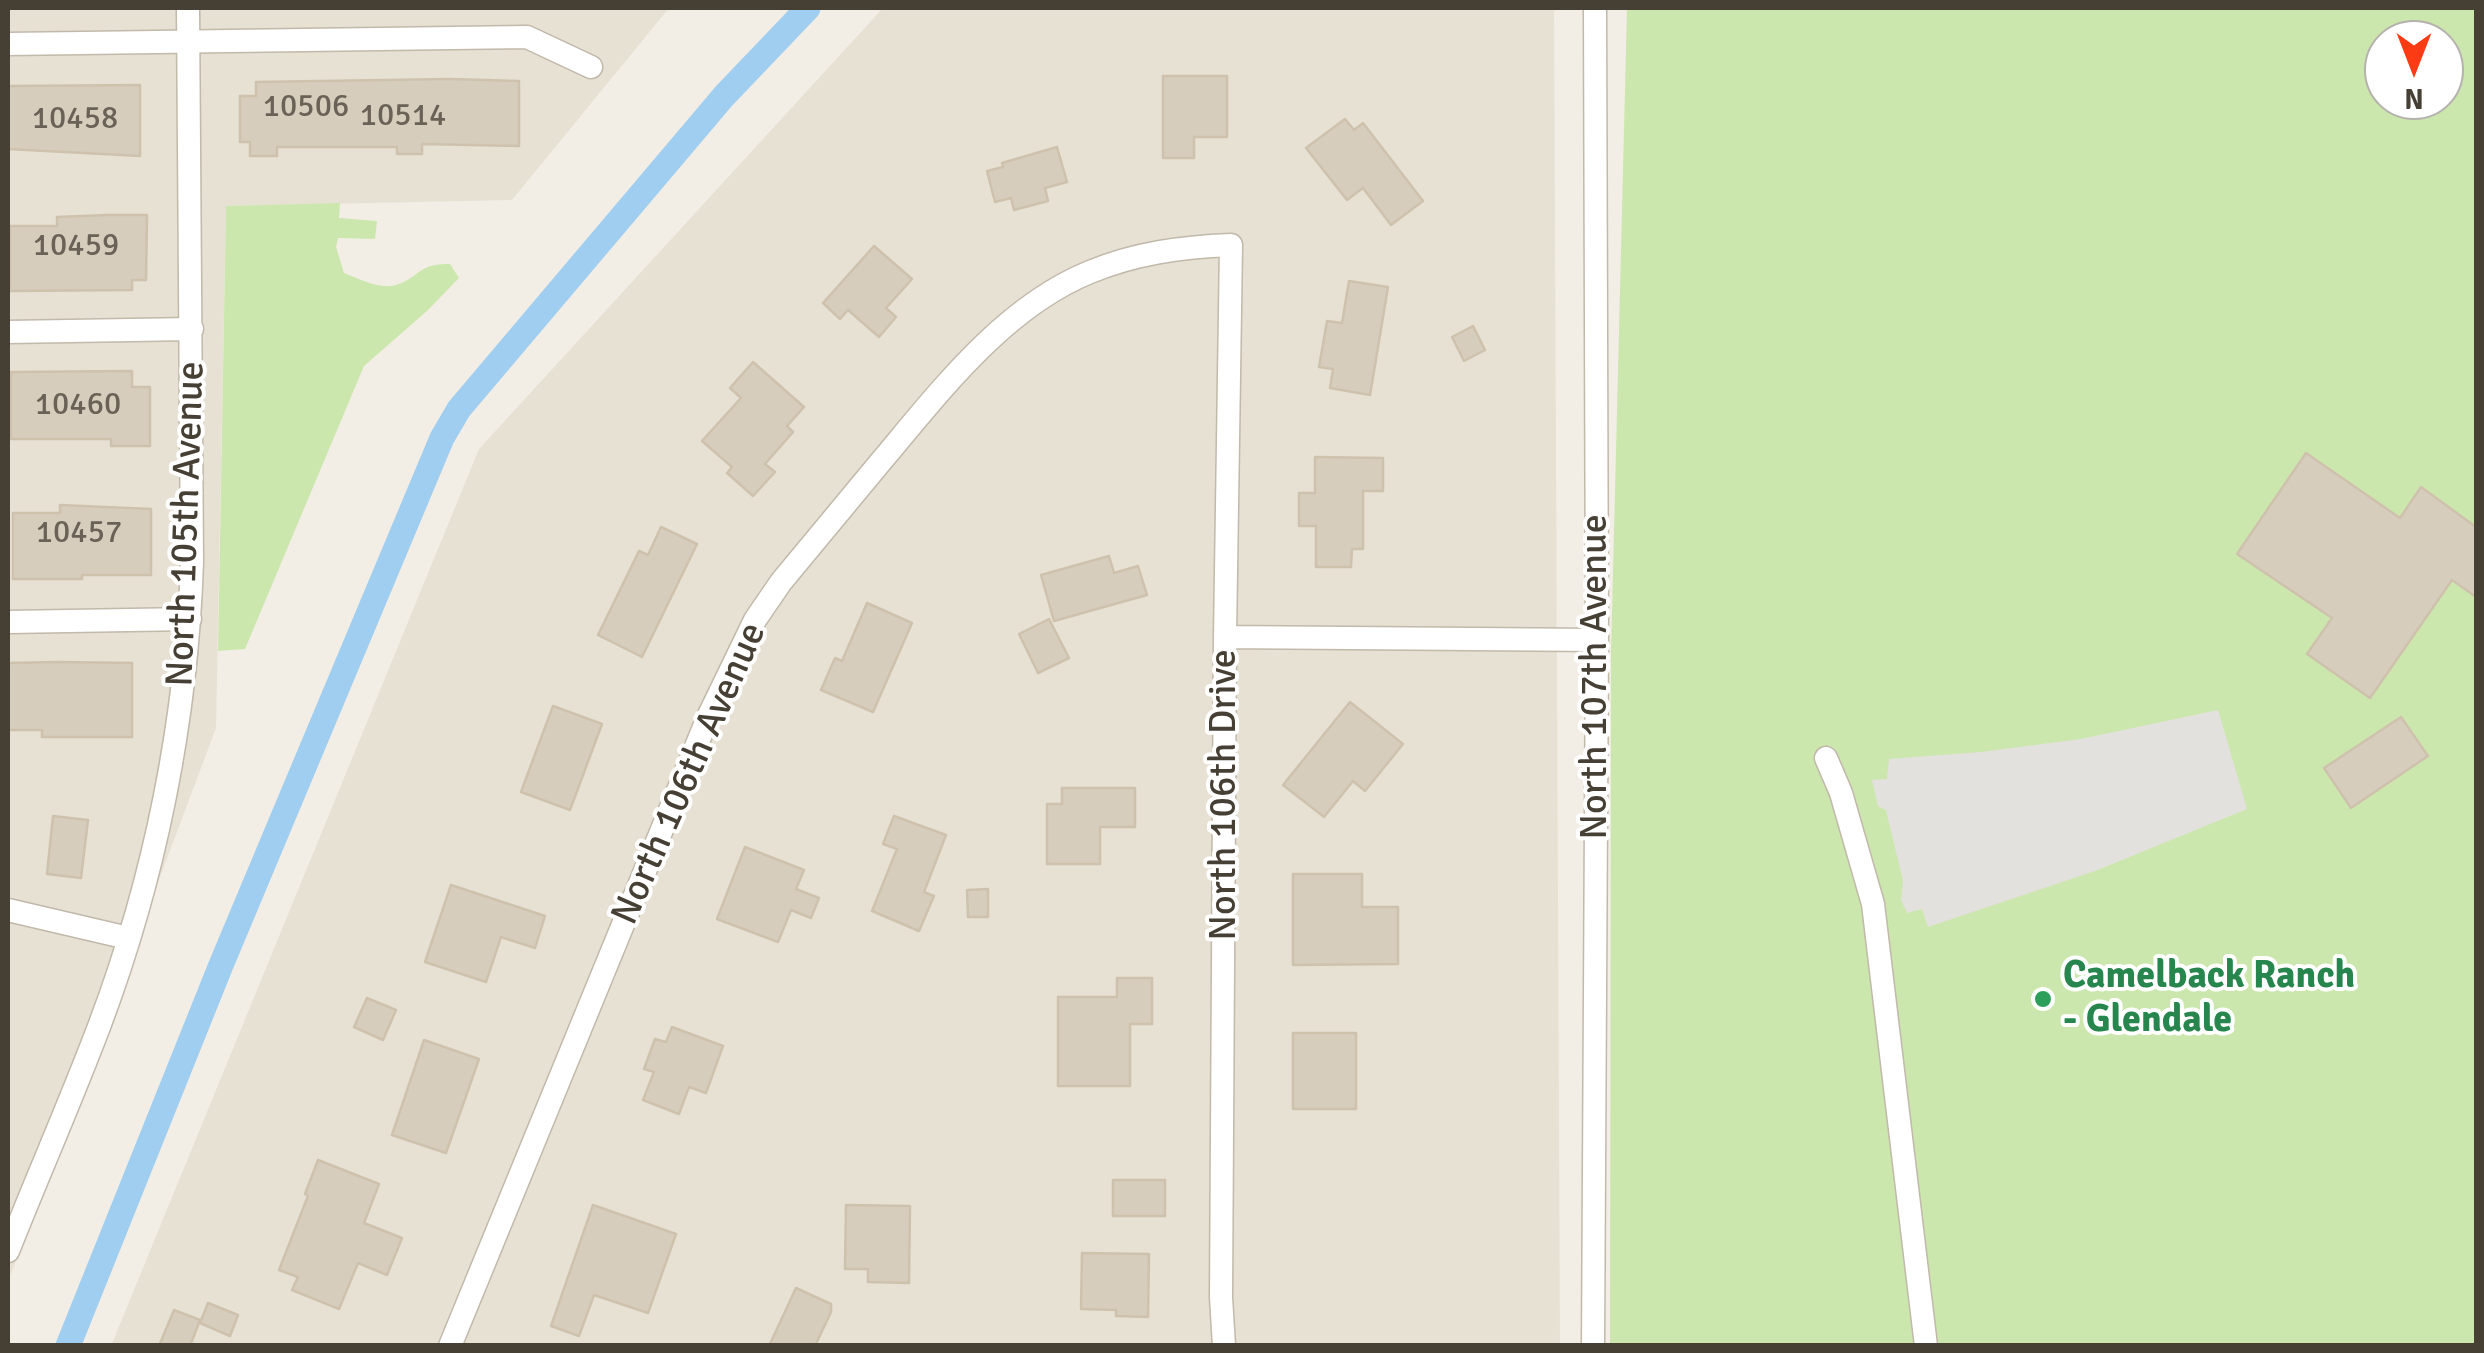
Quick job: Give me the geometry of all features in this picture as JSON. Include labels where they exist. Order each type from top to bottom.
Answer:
[{"type":"street","name":"North 105th Avenue","points":[[8,1249],[100,1023],[128,938],[170,772],[190,619],[188,8]]},
{"type":"street","name":"North 107th Avenue","points":[[1593,1346],[1595,8]]},
{"type":"street","points":[[8,44],[526,37],[592,67]]},
{"type":"street","name":"North 106th Drive","points":[[1224,1346],[1221,1297],[1224,637],[1232,245]]},
{"type":"street","name":"North 106th Avenue","points":[[450,1346],[704,727],[755,620],[772,595],[959,372],[1001,330],[1048,295],[1088,273],[1138,256],[1185,247],[1232,245]]},
{"type":"street","points":[[8,332],[192,329]]},
{"type":"street","points":[[8,622],[190,619]]},
{"type":"street","points":[[1224,637],[1597,640]]},
{"type":"street","points":[[1826,758],[1841,793],[1873,904],[1926,1346]]},
{"type":"street","points":[[8,910],[128,938]]},
{"type":"shaded area","points":[[8,8],[669,8],[512,200],[226,206],[216,728],[8,1282]]},
{"type":"shaded area","points":[[883,8],[1554,8],[1560,1345],[111,1346],[479,449]]},
{"type":"shaded area","points":[[2218,710],[2247,809],[2095,871],[1928,927],[1922,909],[1907,913],[1901,900],[1903,881],[1886,810],[1878,806],[1872,780],[1887,779],[1889,759],[2081,739]]},
{"type":"green space","name":"Camelback Ranch - Glendale","points":[[1627,8],[2476,8],[2476,1345],[1610,1346],[1611,652]]},
{"type":"green space","points":[[340,203],[339,218],[377,221],[375,239],[338,238],[336,247],[344,273],[392,286],[426,268],[450,264],[459,278],[364,366],[245,649],[218,651],[226,206]]},
{"type":"building","points":[[1163,76],[1227,76],[1227,137],[1194,137],[1194,158],[1163,158]]},
{"type":"building","points":[[519,81],[519,146],[422,144],[422,154],[397,154],[397,147],[277,147],[277,156],[250,156],[250,142],[240,142],[240,96],[256,96],[256,82]]},
{"type":"building","points":[[140,85],[140,156],[8,149],[8,86]]},
{"type":"building","points":[[1345,119],[1354,130],[1363,123],[1423,201],[1391,225],[1363,188],[1347,200],[1306,148]]},
{"type":"building","points":[[1057,147],[1067,182],[1045,188],[1048,201],[1014,210],[1011,198],[995,202],[987,171]]},
{"type":"building","points":[[147,215],[146,280],[132,280],[132,290],[10,291],[10,226],[57,226],[57,217]]},
{"type":"building","points":[[874,246],[912,279],[886,308],[896,317],[879,337],[848,310],[840,319],[823,303]]},
{"type":"building","points":[[1349,281],[1388,287],[1370,395],[1330,388],[1333,369],[1319,367],[1327,321],[1342,323]]},
{"type":"building","points":[[1473,326],[1485,350],[1464,361],[1452,337]]},
{"type":"building","points":[[753,362],[804,407],[787,426],[793,432],[765,464],[775,472],[753,496],[727,473],[732,467],[702,441],[741,398],[730,388]]},
{"type":"building","points":[[132,371],[132,387],[150,387],[150,446],[111,446],[111,439],[11,439],[11,372]]},
{"type":"building","points":[[2306,453],[2400,518],[2421,487],[2476,527],[2476,597],[2452,580],[2370,698],[2307,654],[2332,618],[2237,554]]},
{"type":"building","points":[[1315,457],[1383,458],[1383,491],[1363,491],[1363,549],[1352,549],[1351,567],[1316,567],[1316,526],[1299,526],[1299,493],[1315,493]]},
{"type":"building","points":[[60,505],[151,509],[151,575],[13,579],[13,513],[60,513]]},
{"type":"building","points":[[661,527],[697,544],[642,657],[598,635],[639,551],[648,555]]},
{"type":"building","points":[[1109,556],[1114,573],[1138,566],[1147,595],[1054,621],[1041,575]]},
{"type":"building","points":[[867,603],[912,623],[873,712],[821,690],[835,658],[842,661]]},
{"type":"building","points":[[1049,619],[1069,658],[1038,673],[1019,634]]},
{"type":"building","points":[[8,663],[132,663],[132,737],[42,737],[42,730],[8,730]]},
{"type":"building","points":[[1350,702],[1403,744],[1365,791],[1353,781],[1324,817],[1283,785]]},
{"type":"building","points":[[553,706],[602,724],[570,810],[521,792]]},
{"type":"building","points":[[2401,717],[2428,756],[2351,808],[2324,768]]},
{"type":"building","points":[[1062,788],[1135,788],[1135,827],[1100,827],[1100,864],[1047,864],[1047,804],[1062,804]]},
{"type":"building","points":[[53,816],[88,820],[81,878],[47,874]]},
{"type":"building","points":[[894,816],[946,835],[924,892],[934,896],[919,931],[872,911],[897,849],[883,844]]},
{"type":"building","points":[[745,847],[804,870],[796,889],[819,898],[811,918],[791,910],[778,942],[717,919]]},
{"type":"building","points":[[1293,874],[1362,874],[1362,907],[1398,907],[1398,964],[1293,965]]},
{"type":"building","points":[[451,885],[545,916],[535,948],[501,937],[486,982],[425,962]]},
{"type":"building","points":[[988,889],[988,917],[968,917],[967,890]]},
{"type":"building","points":[[1117,978],[1152,978],[1152,1024],[1130,1024],[1130,1086],[1058,1086],[1058,997],[1117,997]]},
{"type":"building","points":[[367,998],[396,1010],[383,1040],[354,1027]]},
{"type":"building","points":[[672,1027],[723,1046],[706,1093],[689,1087],[679,1114],[643,1100],[654,1072],[644,1069],[655,1039],[666,1042]]},
{"type":"building","points":[[1293,1033],[1356,1033],[1356,1109],[1293,1109]]},
{"type":"building","points":[[424,1040],[479,1059],[446,1153],[392,1135]]},
{"type":"building","points":[[318,1160],[379,1184],[364,1223],[402,1238],[387,1275],[358,1263],[339,1309],[292,1290],[298,1277],[279,1270]]},
{"type":"building","points":[[1113,1180],[1165,1180],[1165,1216],[1113,1216]]},
{"type":"building","points":[[593,1205],[676,1234],[648,1313],[594,1295],[579,1336],[551,1326]]},
{"type":"building","points":[[846,1205],[910,1206],[909,1283],[868,1282],[868,1269],[845,1269]]},
{"type":"building","points":[[1082,1253],[1149,1254],[1148,1317],[1116,1316],[1116,1310],[1081,1309]]},
{"type":"building","points":[[796,1288],[831,1304],[831,1312],[815,1346],[769,1346]]},
{"type":"building","points":[[208,1303],[238,1315],[230,1336],[200,1323]]},
{"type":"building","points":[[174,1310],[200,1320],[190,1346],[159,1346]]},
{"type":"waterway","points":[[68,1346],[221,965],[442,438],[459,409],[724,96],[808,8]]},
{"type":"place","name":"Camelback Ranch - Glendale","points":[[2043,999]]}]
